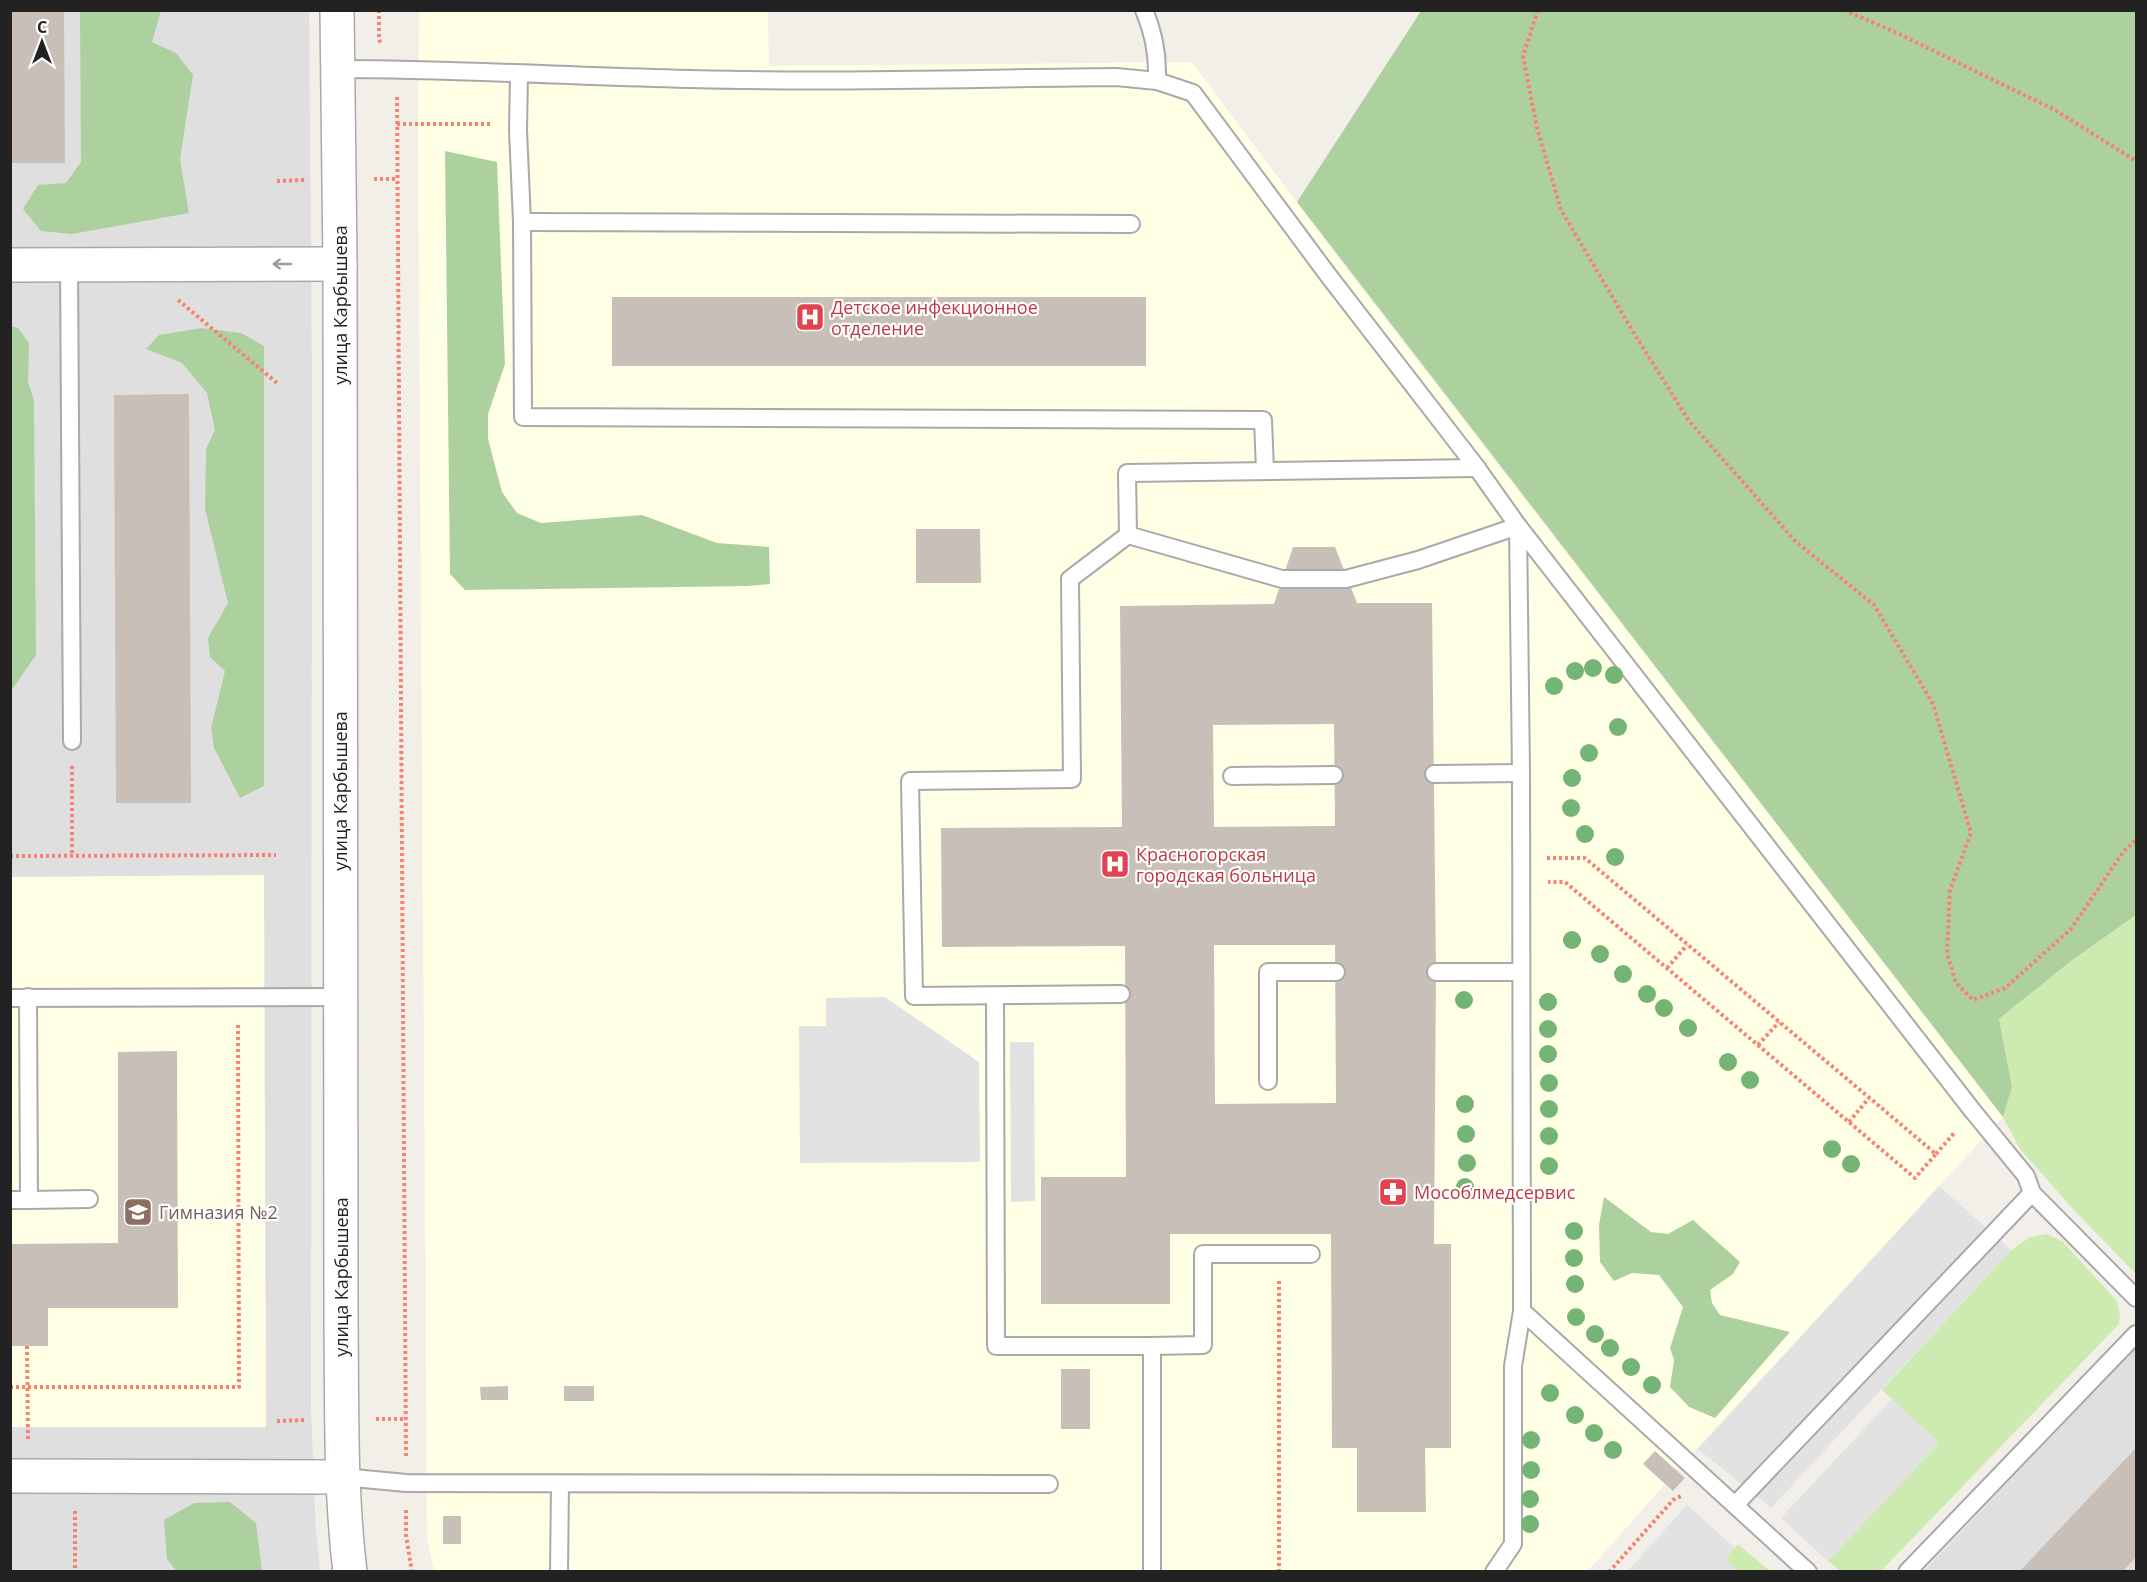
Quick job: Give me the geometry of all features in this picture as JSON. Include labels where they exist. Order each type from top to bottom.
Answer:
[{"type":"street","name":"улица Карбышева","points":[[336,10],[340,264],[340,997],[343,1477],[345,1535],[350,1572]]},
{"type":"street","points":[[10,265],[340,264]]},
{"type":"street","points":[[10,1476],[343,1477]]},
{"type":"lane","points":[[1144,10],[1150,23],[1158,62],[1157,81]]},
{"type":"lane","points":[[338,69],[418,69],[748,80],[1116,77],[1157,81],[1193,93],[1328,275],[1477,468],[1518,526],[1972,1110],[2026,1176],[2032,1193],[2136,1298]]},
{"type":"lane","points":[[519,74],[523,417],[1263,420],[1265,471]]},
{"type":"lane","points":[[522,222],[1131,224]]},
{"type":"lane","points":[[69,264],[72,741]]},
{"type":"lane","points":[[1128,535],[1126,473],[1477,468]]},
{"type":"lane","points":[[1128,535],[1282,579],[1346,579],[1418,560],[1518,526]]},
{"type":"lane","points":[[1494,1572],[1513,1544],[1514,1365],[1522,1311],[1518,526]]},
{"type":"lane","points":[[1121,994],[914,996],[910,781],[1072,779],[1070,579],[1128,535]]},
{"type":"lane","points":[[1434,774],[1521,773]]},
{"type":"lane","points":[[1232,776],[1334,775]]},
{"type":"lane","points":[[1268,1081],[1268,972],[1336,972]]},
{"type":"lane","points":[[1436,972],[1521,972]]},
{"type":"lane","points":[[995,996],[996,1346],[1203,1346],[1203,1254],[1311,1254]]},
{"type":"lane","points":[[10,998],[340,997]]},
{"type":"lane","points":[[28,998],[29,1200]]},
{"type":"lane","points":[[1735,1505],[2032,1193]]},
{"type":"lane","points":[[10,1200],[89,1199]]},
{"type":"lane","points":[[1522,1311],[1808,1572]]},
{"type":"lane","points":[[1907,1572],[2136,1334]]},
{"type":"lane","points":[[1152,1346],[1152,1572]]},
{"type":"lane","points":[[343,1477],[406,1483],[1049,1484]]},
{"type":"lane","points":[[559,1572],[560,1484]]},
{"type":"path","points":[[1538,10],[1523,56],[1537,128],[1561,210],[1689,421],[1796,542],[1874,605],[1933,704],[1971,833],[1950,890],[1947,953],[1956,983],[1973,1000],[2005,988],[2071,929],[2123,852],[2136,840]]},
{"type":"path","points":[[1844,10],[1897,33],[2055,110],[2136,161]]},
{"type":"path","points":[[397,124],[494,124],[518,100]]},
{"type":"path","points":[[398,179],[406,1535],[412,1572]]},
{"type":"path","points":[[177,300],[277,383]]},
{"type":"path","points":[[72,741],[72,855]]},
{"type":"path","points":[[10,855],[276,855]]},
{"type":"path","points":[[1521,858],[1585,858],[1936,1154],[1915,1178],[1565,882],[1521,882]]},
{"type":"path","points":[[1667,968],[1687,945]]},
{"type":"path","points":[[10,1388],[239,1387],[238,996]]},
{"type":"path","points":[[1758,1046],[1779,1022]]},
{"type":"path","points":[[1849,1122],[1869,1098]]},
{"type":"path","points":[[1279,1254],[1279,1572]]},
{"type":"path","points":[[27,1346],[28,1427]]},
{"type":"path","points":[[1609,1572],[1673,1500],[1709,1481]]},
{"type":"path","points":[[75,1506],[75,1572]]},
{"type":"shaded area","points":[[11,11],[309,11],[312,385],[311,1409],[320,1571],[11,1572]]},
{"type":"shaded area","name":"Красногорская городская больница","points":[[419,11],[768,11],[769,66],[1192,62],[1343,264],[2003,1117],[1677,1470],[1685,1478],[1673,1491],[1665,1484],[1588,1571],[434,1571],[427,1537]]},
{"type":"shaded area","name":"Гимназия №2","points":[[264,875],[266,1427],[11,1427],[10,877]]},
{"type":"shaded area","points":[[885,997],[979,1062],[980,1162],[800,1163],[799,1026],[826,1026],[826,998]]},
{"type":"shaded area","points":[[1010,1042],[1034,1042],[1035,1201],[1011,1202]]},
{"type":"shaded area","points":[[1939,1186],[2011,1250],[1771,1508],[1698,1449]]},
{"type":"shaded area","points":[[2136,1347],[2136,1571],[1924,1571]]},
{"type":"shaded area","points":[[1892,1399],[1939,1443],[1828,1561],[1781,1518]]},
{"type":"shaded area","points":[[1687,1505],[1735,1548],[1725,1559],[1738,1571],[1628,1571]]},
{"type":"green space","points":[[80,11],[161,11],[152,42],[176,53],[193,75],[180,159],[189,213],[72,234],[41,231],[23,209],[38,185],[66,183],[81,162]]},
{"type":"green space","points":[[1421,11],[2136,11],[2136,915],[2071,961],[1999,1019],[2012,1087],[2003,1117],[1297,202]]},
{"type":"green space","points":[[445,151],[497,162],[505,364],[488,414],[488,439],[502,492],[517,513],[541,523],[642,515],[717,543],[769,547],[770,584],[465,590],[450,574]]},
{"type":"green space","points":[[11,326],[18,328],[29,343],[28,382],[34,400],[36,655],[11,691]]},
{"type":"green space","points":[[201,328],[241,333],[264,346],[264,786],[240,798],[214,748],[211,728],[225,671],[210,657],[208,638],[228,603],[205,509],[206,449],[215,430],[207,393],[182,363],[146,349],[159,335]]},
{"type":"green space","points":[[2136,915],[2136,1274],[2072,1208],[2020,1149],[2003,1117],[2012,1087],[1999,1019],[2071,961]]},
{"type":"green space","points":[[1604,1197],[1651,1232],[1668,1234],[1693,1220],[1740,1262],[1733,1274],[1710,1290],[1712,1303],[1720,1315],[1790,1332],[1715,1418],[1689,1407],[1670,1387],[1674,1360],[1670,1348],[1683,1307],[1659,1275],[1632,1273],[1614,1281],[1600,1262],[1599,1225]]},
{"type":"green space","points":[[2047,1234],[2063,1242],[2117,1301],[2120,1313],[2119,1324],[1881,1571],[1840,1571],[1828,1561],[1939,1443],[1882,1390],[2011,1250],[2030,1237]]},
{"type":"green space","points":[[230,1502],[256,1523],[262,1571],[176,1571],[167,1559],[164,1520],[194,1503]]},
{"type":"green space","points":[[1738,1544],[1770,1571],[1738,1571],[1725,1559]]},
{"type":"building","points":[[10,10],[64,10],[65,163],[10,163]]},
{"type":"building","points":[[612,297],[1146,297],[1146,366],[612,366]]},
{"type":"building","points":[[189,394],[191,803],[116,803],[114,395]]},
{"type":"building","points":[[916,529],[980,529],[981,583],[916,583]]},
{"type":"building","points":[[1293,547],[1335,547],[1357,603],[1432,603],[1436,972],[1434,1244],[1451,1244],[1451,1448],[1425,1448],[1426,1512],[1357,1512],[1357,1448],[1332,1448],[1331,1234],[1170,1234],[1170,1304],[1041,1304],[1041,1177],[1126,1177],[1125,946],[942,947],[941,828],[1122,827],[1120,606],[1274,604]],"holes":[[[1334,724],[1335,826],[1214,827],[1213,725]],[[1214,945],[1335,945],[1336,1103],[1215,1104]]]},
{"type":"building","points":[[177,1051],[178,1308],[48,1308],[48,1346],[10,1346],[10,1244],[118,1243],[118,1052]]},
{"type":"building","points":[[1061,1369],[1090,1369],[1090,1429],[1061,1429]]},
{"type":"building","points":[[508,1386],[508,1400],[481,1400],[480,1387]]},
{"type":"building","points":[[564,1386],[594,1386],[594,1401],[564,1401]]},
{"type":"building","points":[[2136,1448],[2136,1557],[2122,1572],[2019,1572]]},
{"type":"building","points":[[1655,1451],[1685,1478],[1673,1491],[1643,1464]]},
{"type":"building","points":[[443,1516],[461,1516],[461,1544],[443,1544]]},
{"type":"place","name":"Детское инфекционное отделение","points":[[810,317]]},
{"type":"place","name":"Красногорская городская больница","points":[[1115,864]]},
{"type":"place","name":"Мособлмедсервис","points":[[1393,1192]]},
{"type":"place","name":"Гимназия №2","points":[[138,1212]]}]
